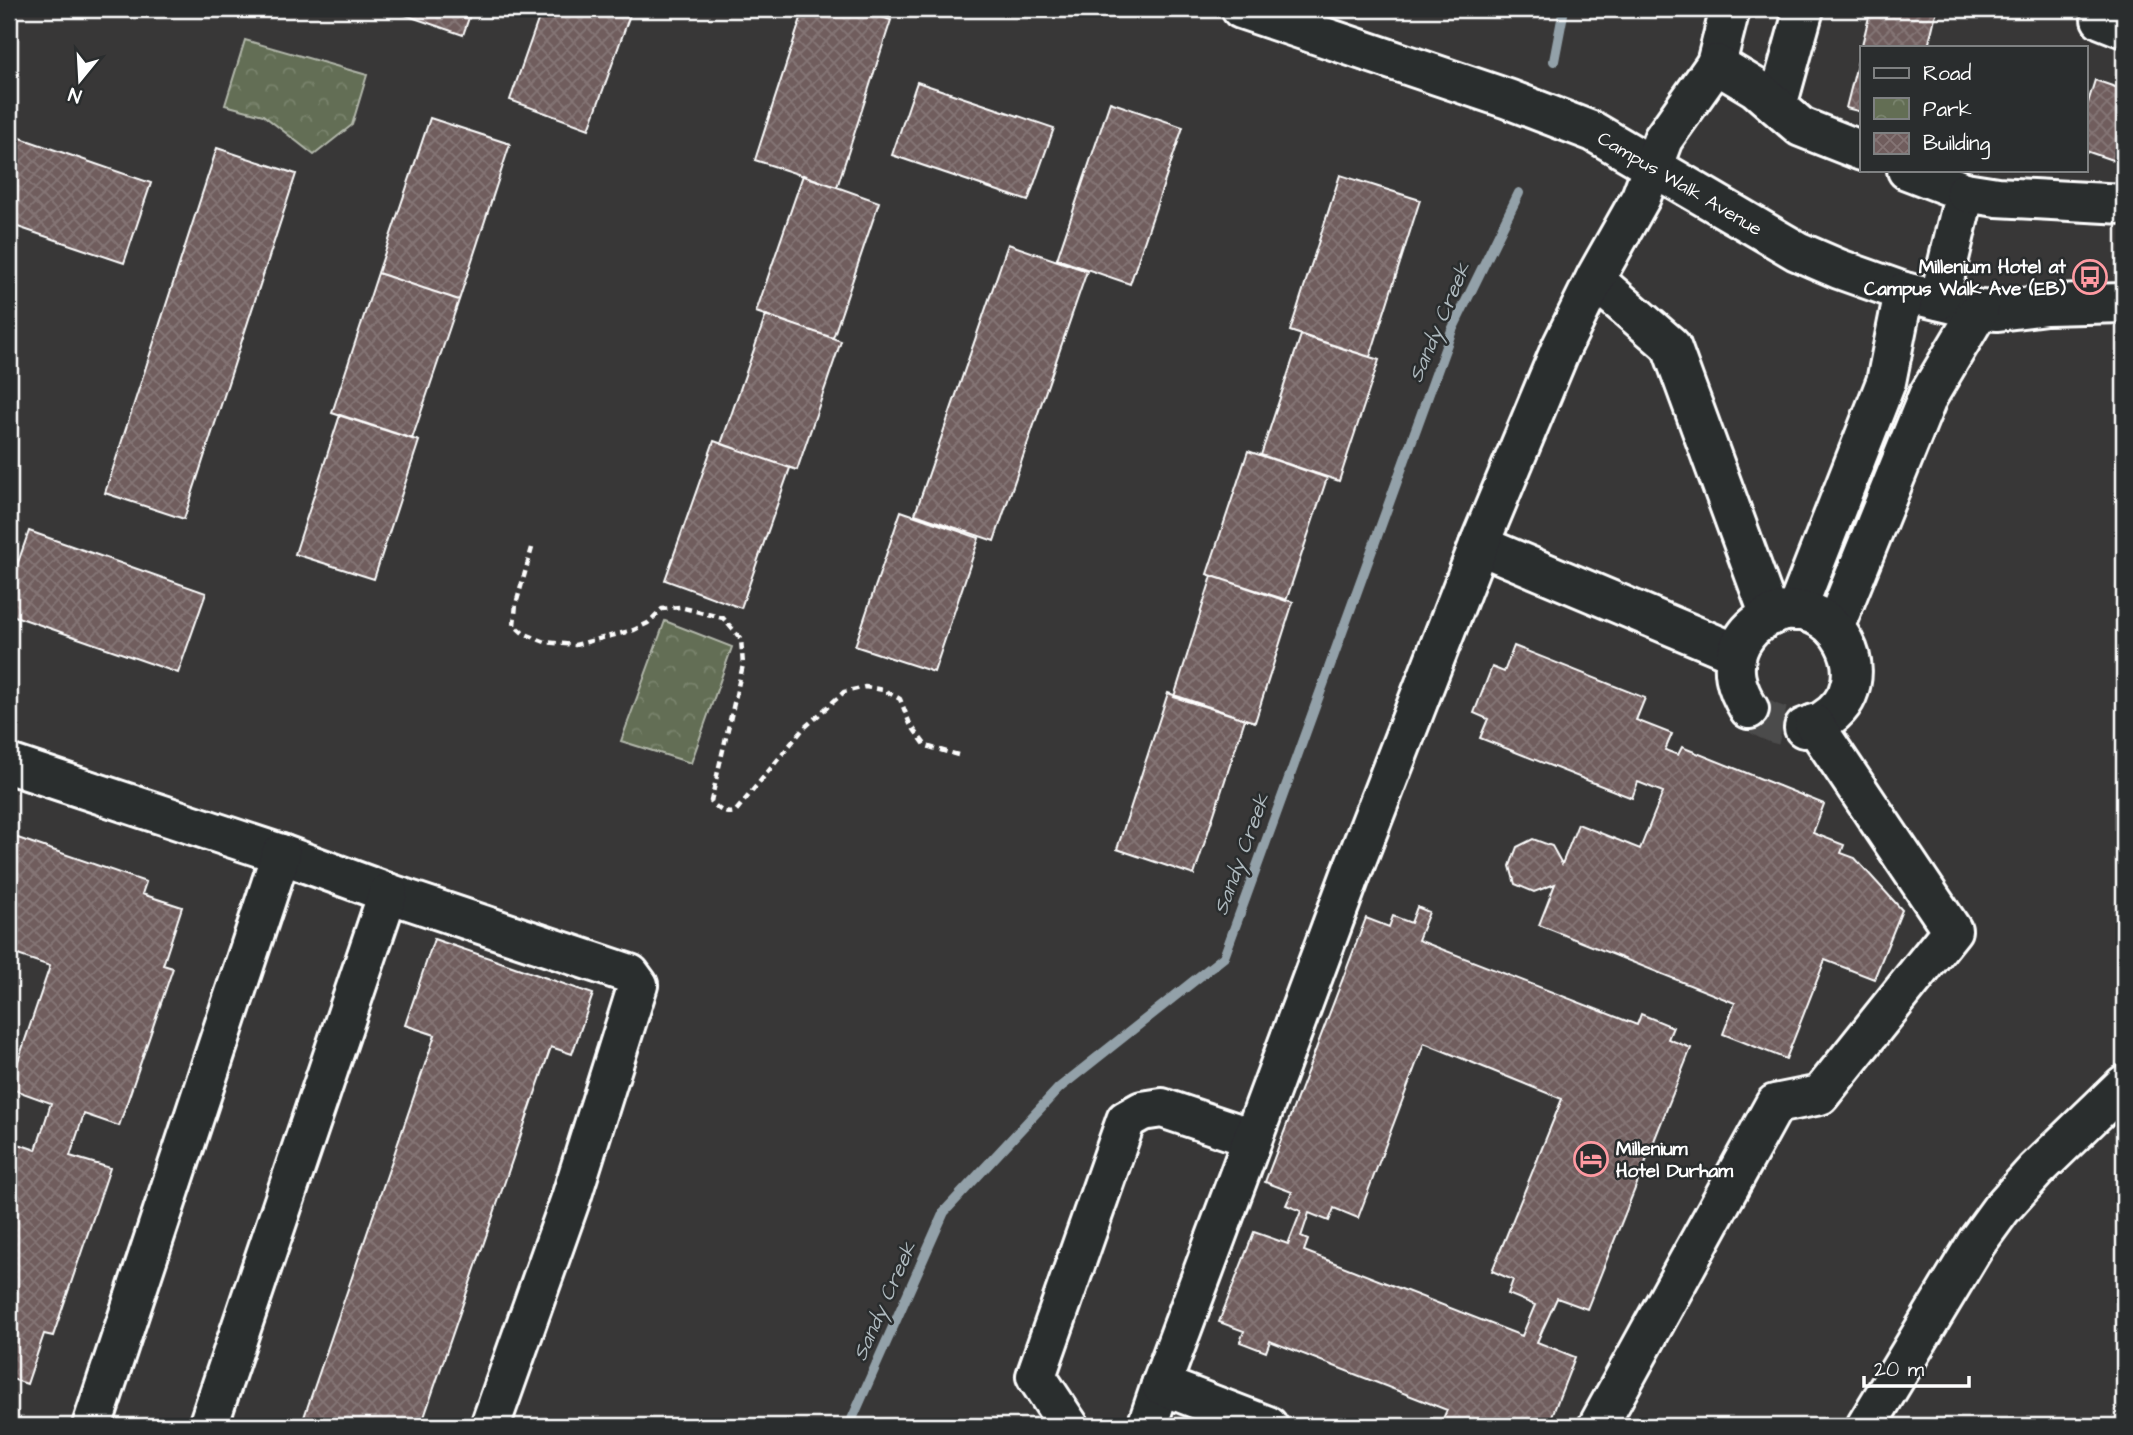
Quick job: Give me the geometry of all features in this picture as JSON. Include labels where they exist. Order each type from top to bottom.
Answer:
[{"type":"main road","name":"Campus Walk Avenue","points":[[1241,9],[1594,132],[1797,251],[1921,296],[1979,310],[1998,311],[2046,305],[2124,303]]},
{"type":"main road","points":[[1147,1426],[1351,874],[1479,545],[1561,348],[1641,197],[1663,139],[1716,64],[1730,9]]},
{"type":"main road","points":[[1777,106],[1804,9]]},
{"type":"main road","points":[[1716,64],[1756,88],[1801,127],[1860,150]]},
{"type":"main road","points":[[1912,172],[1965,192],[1997,197],[2124,204]]},
{"type":"main road","points":[[1783,614],[1886,382],[1965,192]]},
{"type":"main road","points":[[1595,280],[1671,346],[1783,614]]},
{"type":"main road","points":[[1834,628],[1928,396],[1979,310]]},
{"type":"main road","points":[[1479,545],[1737,653]]},
{"type":"main road","points":[[1598,1426],[1775,1104],[1820,1095],[1952,930],[1809,726],[1823,721],[1837,709],[1847,693],[1852,675],[1850,656],[1844,639],[1834,628],[1815,615],[1783,614],[1760,621],[1745,635],[1737,653],[1734,673],[1739,692],[1749,709]]},
{"type":"main road","points":[[9,764],[281,853],[388,893],[630,974],[638,985],[571,1198],[489,1426]]},
{"type":"main road","points":[[92,1426],[281,853]]},
{"type":"main road","points":[[208,1426],[388,893]]},
{"type":"main road","points":[[1866,1426],[1977,1242],[2001,1209],[2036,1170],[2124,1085]]},
{"type":"main road","points":[[1069,1426],[1036,1376],[1126,1120],[1142,1111],[1163,1108],[1252,1139]]},
{"type":"main road","points":[[1161,1385],[1268,1426]]},
{"type":"path","points":[[532,548],[516,604],[514,625],[523,633],[545,642],[575,645],[634,630],[648,623],[662,609],[680,607],[723,618],[741,639],[743,665],[711,801],[718,810],[729,813],[735,811],[803,729],[844,692],[864,687],[884,690],[900,699],[910,723],[926,746],[958,755]]},
{"type":"green space","points":[[245,40],[367,75],[352,125],[314,155],[263,115],[225,105]]},
{"type":"green space","points":[[665,621],[732,647],[691,763],[621,741]]},
{"type":"building","points":[[388,9],[472,9],[463,35]]},
{"type":"building","points":[[542,9],[632,9],[589,129],[510,100]]},
{"type":"building","points":[[804,9],[856,9],[891,20],[837,187],[755,160]]},
{"type":"building","points":[[1871,9],[1937,9],[1928,46],[1862,46]]},
{"type":"building","points":[[1860,53],[1860,112],[1846,108]]},
{"type":"building","points":[[2095,80],[2124,90],[2124,164],[2088,152],[2088,103]]},
{"type":"building","points":[[917,82],[1054,128],[1028,201],[892,155]]},
{"type":"building","points":[[1110,102],[1183,127],[1130,284],[1057,259]]},
{"type":"building","points":[[430,118],[510,144],[459,300],[378,273]]},
{"type":"building","points":[[9,134],[151,183],[124,263],[9,224]]},
{"type":"building","points":[[217,148],[296,174],[184,519],[105,493]]},
{"type":"building","points":[[803,175],[879,202],[833,338],[756,312]]},
{"type":"building","points":[[1340,175],[1420,200],[1370,357],[1290,331]]},
{"type":"building","points":[[1008,244],[1087,271],[994,541],[915,514]]},
{"type":"building","points":[[378,273],[459,300],[412,439],[332,413]]},
{"type":"building","points":[[766,315],[841,341],[797,470],[721,444]]},
{"type":"building","points":[[1301,335],[1379,360],[1339,481],[1261,455]]},
{"type":"building","points":[[340,415],[419,441],[374,579],[295,554]]},
{"type":"building","points":[[714,441],[790,468],[741,608],[665,580]]},
{"type":"building","points":[[1248,451],[1327,478],[1286,601],[1207,574]]},
{"type":"building","points":[[901,511],[979,538],[934,672],[855,646]]},
{"type":"building","points":[[29,531],[206,593],[178,673],[9,614],[9,588]]},
{"type":"building","points":[[9,556],[18,560],[9,588]]},
{"type":"building","points":[[1212,576],[1293,602],[1255,722],[1174,697]]},
{"type":"building","points":[[1514,646],[1645,698],[1636,720],[1672,734],[1665,750],[1678,755],[1682,747],[1824,804],[1813,833],[1844,845],[1841,853],[1855,858],[1902,910],[1874,979],[1825,960],[1786,1059],[1723,1034],[1735,1003],[1539,925],[1555,884],[1534,892],[1515,884],[1510,866],[1517,847],[1533,839],[1552,846],[1562,864],[1578,824],[1640,849],[1663,792],[1638,782],[1632,798],[1480,738],[1488,719],[1474,713],[1492,667],[1504,672]]},
{"type":"building","points":[[1168,693],[1245,719],[1194,875],[1117,849]]},
{"type":"building","points":[[9,835],[146,882],[142,894],[182,907],[163,965],[173,968],[119,1126],[84,1114],[70,1156],[110,1168],[53,1336],[44,1334],[27,1384],[9,1378],[9,1141],[36,1150],[51,1103],[9,1088],[50,966],[9,952]]},
{"type":"building","name":"Millenium Hotel Durham","points":[[1417,907],[1429,912],[1418,940],[1637,1025],[1641,1014],[1673,1027],[1668,1039],[1691,1048],[1587,1309],[1557,1298],[1537,1342],[1575,1357],[1548,1426],[1456,1426],[1442,1421],[1447,1410],[1270,1341],[1266,1352],[1240,1342],[1244,1331],[1219,1322],[1254,1232],[1288,1244],[1301,1211],[1286,1205],[1292,1192],[1265,1182],[1366,918],[1389,927],[1393,916],[1411,923]],"holes":[[[1424,1043],[1562,1099],[1492,1271],[1513,1280],[1508,1294],[1535,1305],[1522,1336],[1304,1251],[1308,1240],[1301,1237],[1309,1213],[1329,1221],[1334,1208],[1358,1218]]]},
{"type":"building","points":[[434,939],[593,994],[572,1054],[551,1047],[421,1426],[301,1426],[435,1035],[405,1025]]},
{"type":"waterway","name":"Sandy Creek","points":[[1554,61],[1564,9]]},
{"type":"waterway","name":"Sandy Creek","points":[[849,1426],[944,1212],[1059,1088],[1224,957],[1452,330],[1519,193]]},
{"type":"tunnel","points":[[1749,709],[1775,724],[1804,728]]},
{"type":"place","name":"Millenium Hotel at Campus Walk Ave (EB)","points":[[2090,277]]},
{"type":"place","name":"Millenium Hotel Durham","points":[[1591,1159]]}]
